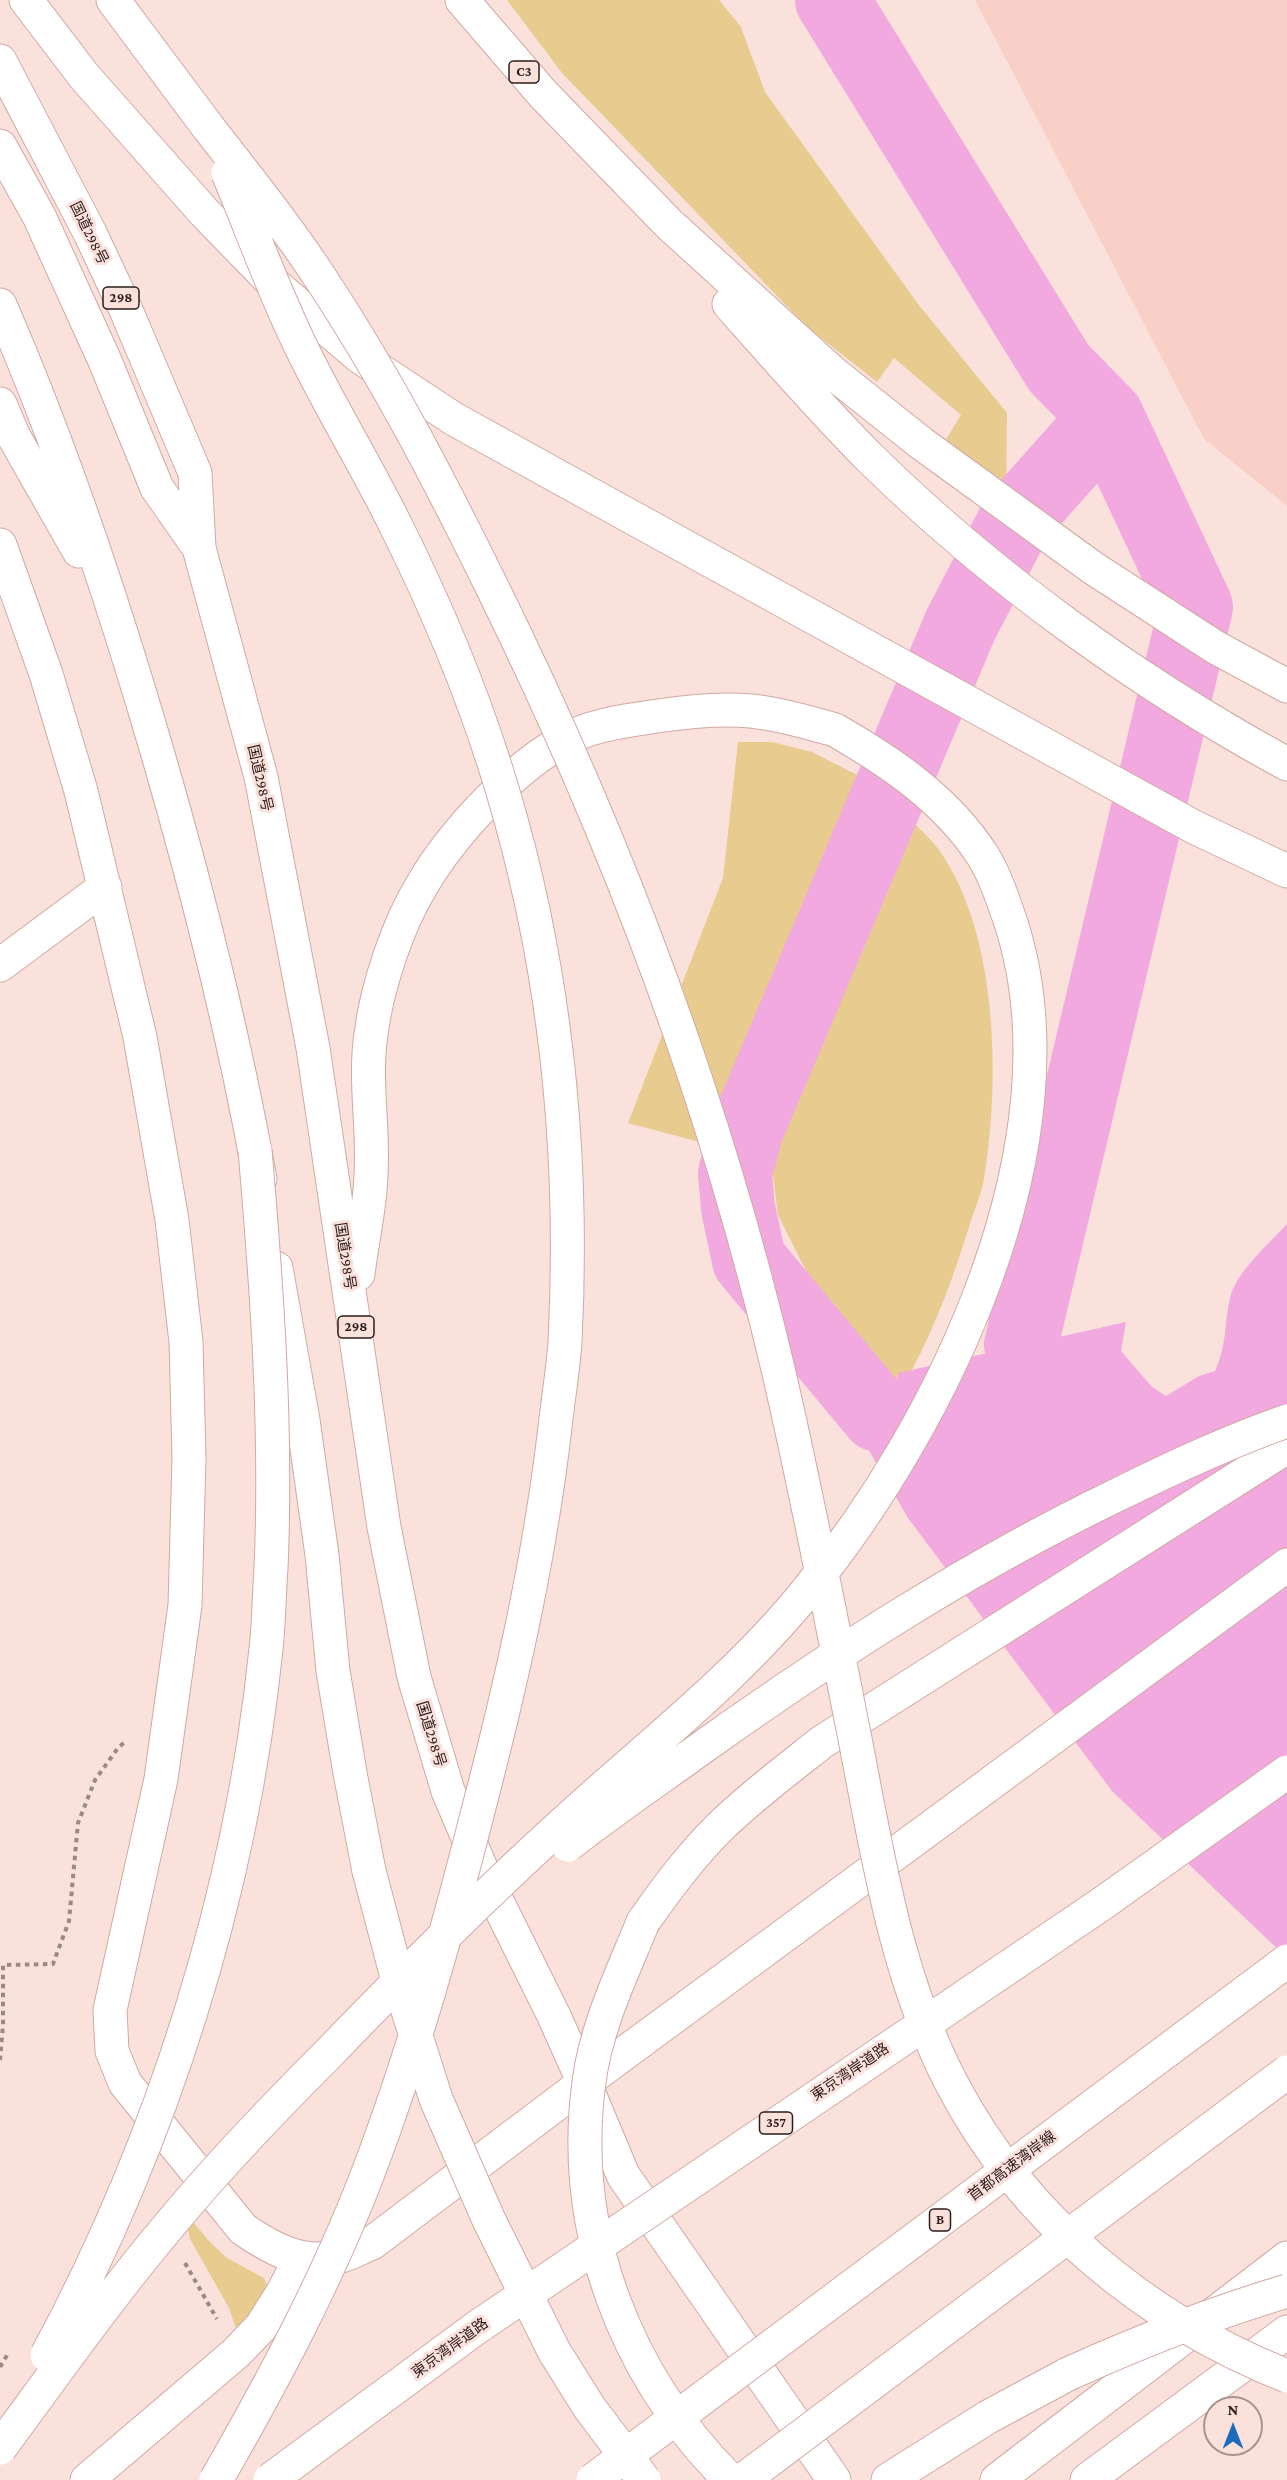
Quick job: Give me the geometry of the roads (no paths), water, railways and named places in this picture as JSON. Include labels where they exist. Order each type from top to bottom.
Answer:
[{"type":"main road","points":[[26,0],[84,76],[204,212],[273,283],[360,357],[454,419],[1194,827],[1287,871]]},
{"type":"main road","points":[[113,0],[308,259],[380,375],[488,577],[564,737],[609,842],[650,946],[718,1151],[765,1313],[808,1502],[892,1925],[928,2034],[954,2087],[980,2131],[1025,2190],[1082,2250],[1162,2313],[1256,2364],[1287,2376]]},
{"type":"main road","name":"C3","points":[[462,0],[588,142]]},
{"type":"main road","name":"国道298号","points":[[0,61],[90,233],[126,310],[195,473],[199,548],[261,777],[314,1048],[384,1527],[414,1677],[448,1791],[484,1875],[554,2016],[623,2175],[834,2480]]},
{"type":"main road","points":[[208,127],[302,351],[397,527],[454,654],[494,764],[524,868],[548,991],[563,1107],[568,1233],[564,1348],[547,1500],[497,1739],[462,1875],[406,2066],[367,2175],[327,2269],[272,2383],[216,2480]]},
{"type":"main road","points":[[588,142],[669,224],[747,296],[833,373],[921,443],[1093,568],[1215,646],[1287,686]]},
{"type":"main road","points":[[588,142],[795,379],[871,458],[943,524],[1021,589],[1100,646],[1181,702],[1287,764]]},
{"type":"main road","name":"国道298号","points":[[0,146],[39,216],[105,361],[157,488],[199,548]]},
{"type":"main road","points":[[0,305],[65,468],[121,626],[192,871],[230,1028],[255,1150],[303,1420],[322,1555],[333,1671],[350,1773],[369,1871],[396,1973],[436,2099],[488,2218],[554,2351],[589,2407],[644,2480]]},
{"type":"main road","points":[[0,404],[14,437],[121,626]]},
{"type":"main road","points":[[0,545],[46,674],[81,791],[105,887],[140,1037],[172,1220],[186,1342],[189,1458],[185,1605],[161,1779],[110,2010],[112,2051],[125,2083],[243,2229],[267,2246],[300,2259],[337,2257],[372,2243],[584,2083],[1287,1565]]},
{"type":"main road","points":[[0,2448],[169,2224],[251,2132],[495,1885],[749,1654],[805,1594],[861,1518],[918,1425],[958,1346],[990,1271],[1011,1202],[1025,1120],[1030,1037],[1023,963],[1003,897],[983,857],[953,818],[915,782],[887,761],[835,730],[793,718],[751,711],[705,711],[617,722],[573,736],[529,763],[490,799],[455,840],[422,885],[402,927],[384,977],[371,1035],[369,1092],[371,1175],[353,1309]]},
{"type":"main road","points":[[0,965],[105,887]]},
{"type":"main road","points":[[0,2437],[66,2319],[119,2210],[157,2111],[192,2006],[224,1893],[251,1765],[267,1648],[273,1523],[273,1395],[266,1269],[255,1150]]},
{"type":"main road","points":[[417,1963],[591,1828],[790,1685],[886,1622],[978,1567],[1077,1514],[1170,1469],[1287,1421]]},
{"type":"main road","points":[[730,2480],[708,2458],[659,2392],[626,2333],[607,2286],[589,2215],[585,2140],[589,2082],[598,2037],[643,1922],[673,1879],[721,1826],[766,1785],[822,1742],[1287,1447]]},
{"type":"main road","name":"東京湾岸道路","points":[[270,2480],[476,2328],[1103,1903],[1287,1772]]},
{"type":"main road","name":"首都高速湾岸線","points":[[593,2480],[1287,1961]]},
{"type":"main road","points":[[743,2480],[1287,2072]]},
{"type":"main road","points":[[997,2480],[1287,2258]]},
{"type":"main road","points":[[87,2480],[153,2426],[244,2344],[266,2318],[300,2259]]},
{"type":"main road","points":[[888,2480],[988,2417],[1068,2374],[1148,2338],[1227,2309],[1287,2291]]},
{"type":"main road","points":[[1087,2480],[1287,2332]]},
{"type":"waterway","points":[[832,0],[1059,368],[1107,417],[1196,607],[1021,1345]]},
{"type":"waterway","points":[[878,1415],[749,1260],[738,1208],[735,1174],[746,1131],[961,624],[1016,519],[1107,417]]}]
